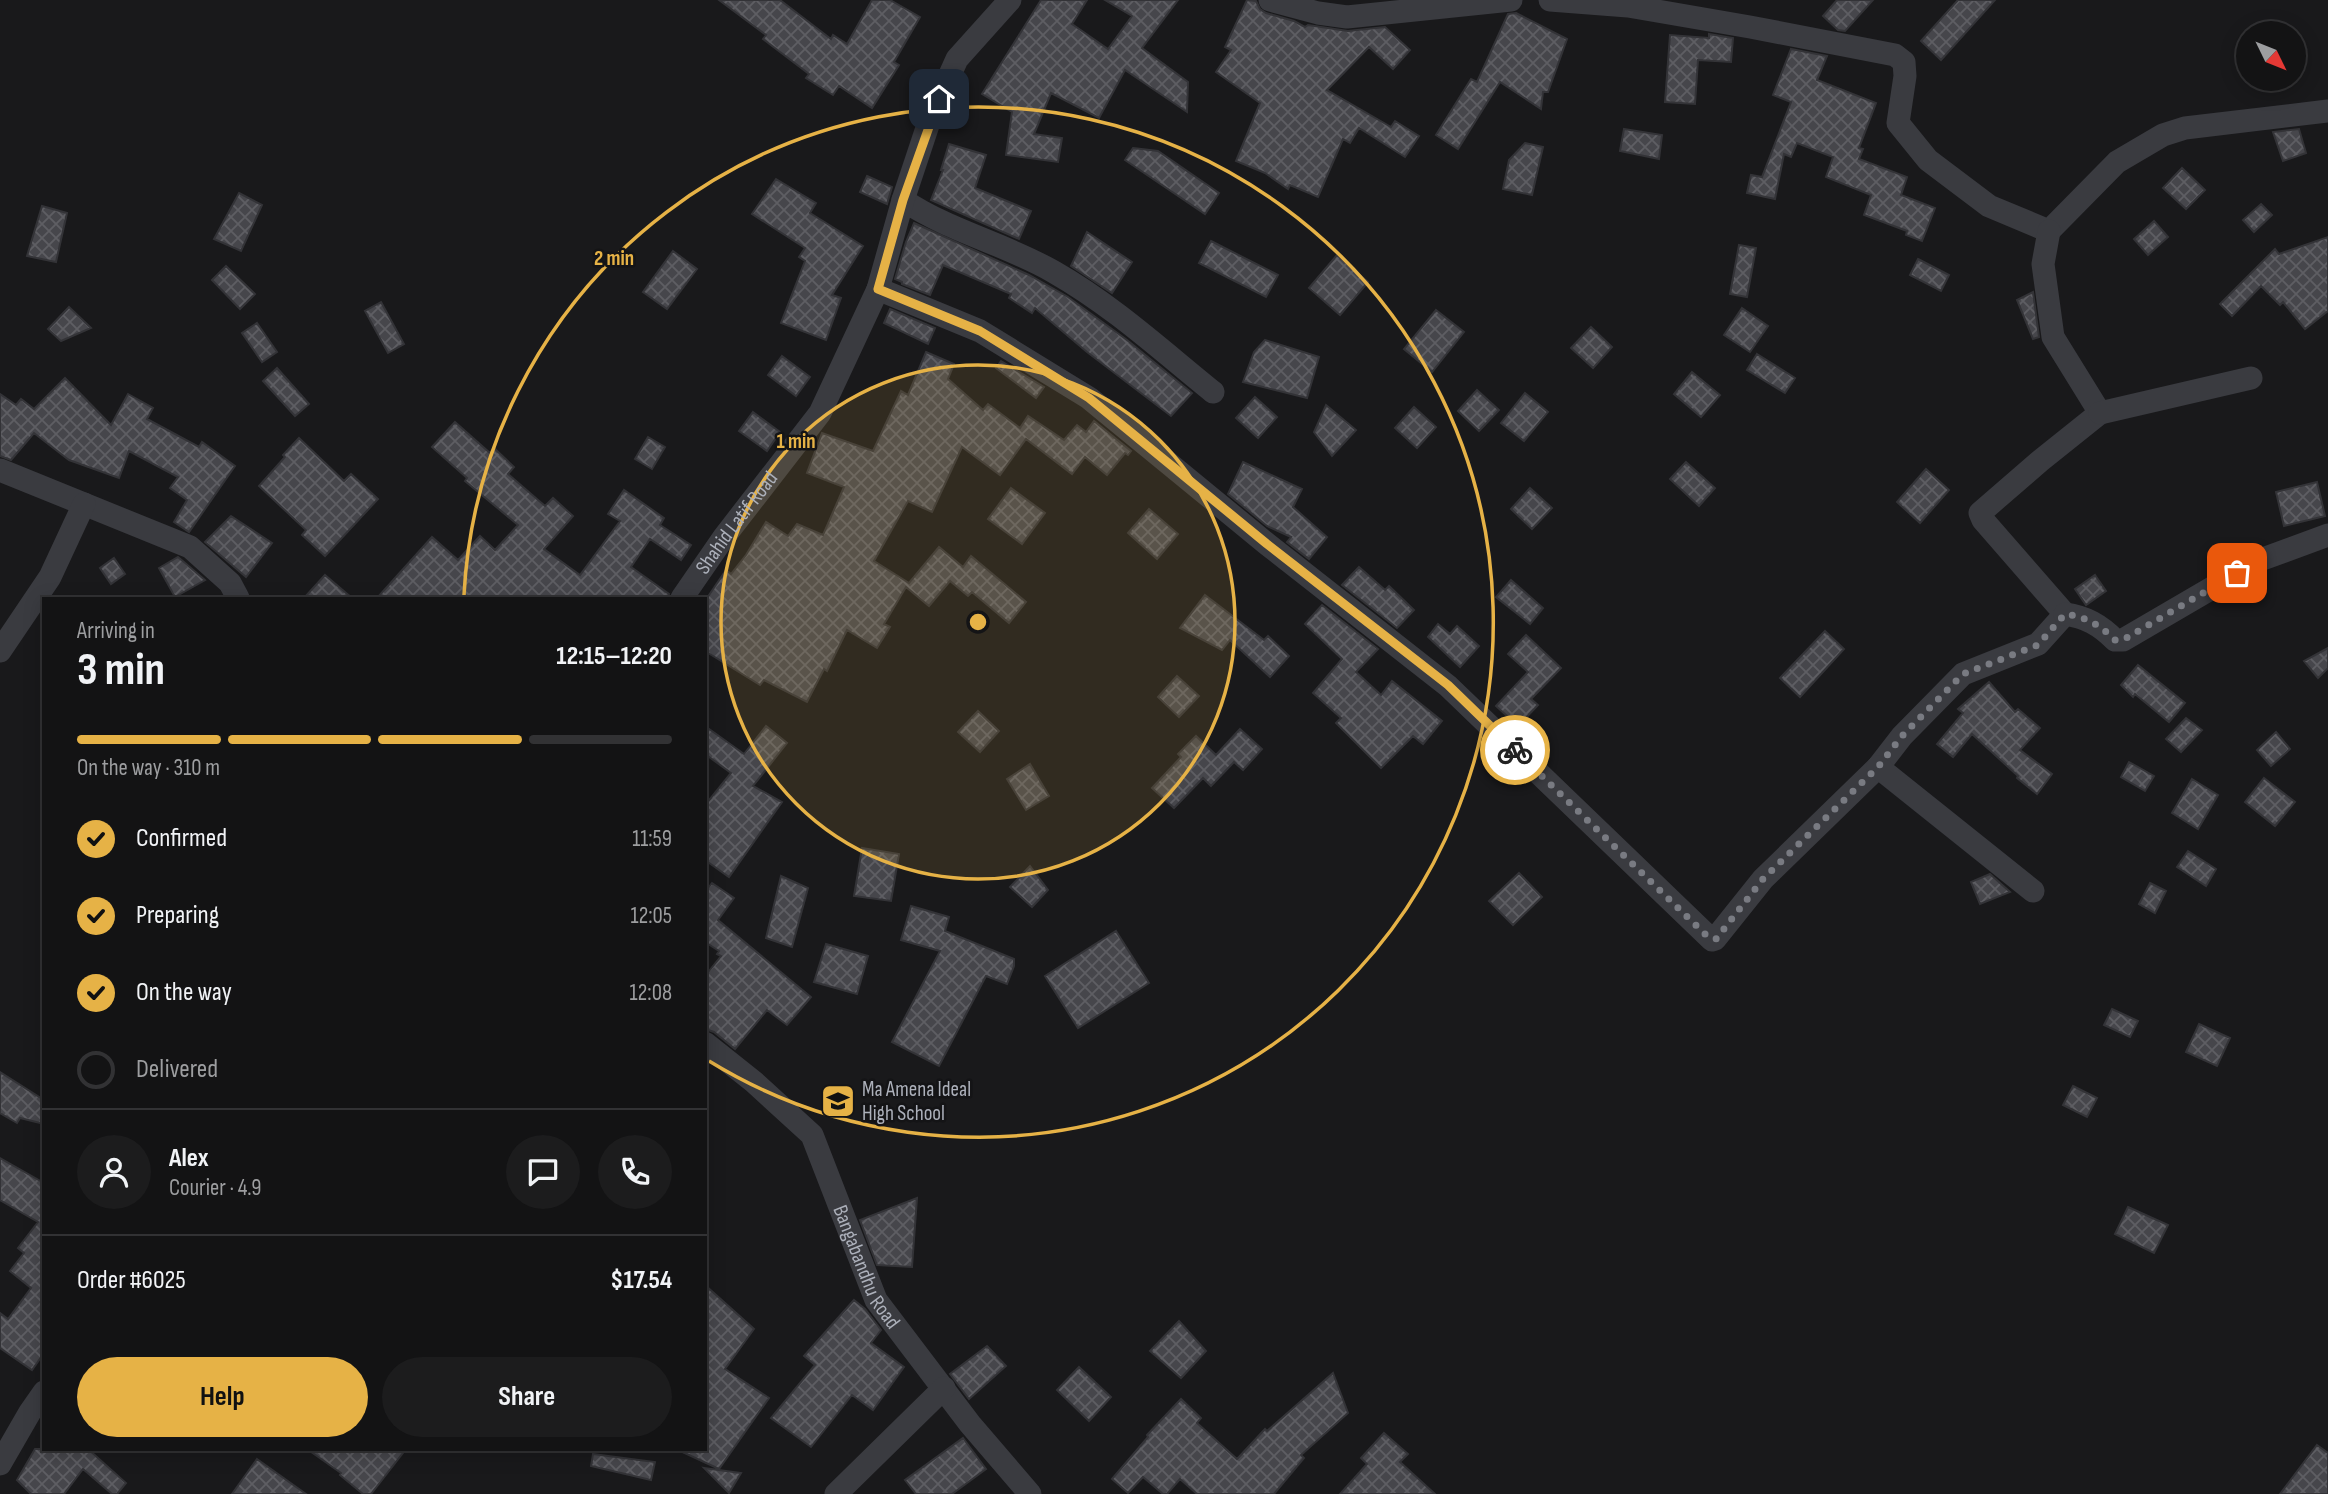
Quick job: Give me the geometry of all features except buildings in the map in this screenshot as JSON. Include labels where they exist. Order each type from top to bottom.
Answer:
[{"type":"street","name":"Shahid Latif Road","points":[[683,597],[724,537],[820,413],[878,289],[903,200],[930,119],[957,59],[1010,0]]},
{"type":"street","points":[[1270,0],[1318,13],[1348,17],[1511,0]]},
{"type":"street","points":[[1550,0],[1628,6],[1895,55],[1904,62],[1905,76],[1898,122],[1928,160],[1989,206],[2049,230]]},
{"type":"street","points":[[2100,413],[2053,337],[2043,264],[2049,230],[2117,162],[2163,135],[2185,128],[2328,111]]},
{"type":"street","points":[[903,200],[926,215],[1052,271],[1111,309],[1213,392]]},
{"type":"street","points":[[878,289],[980,331],[1089,398],[1267,544],[1448,685],[1712,940],[1716,939],[1763,879],[1878,767],[1902,736],[1963,674],[2038,645],[2065,614]]},
{"type":"street","points":[[2251,378],[2100,413],[2039,461],[1980,513],[1983,520],[2065,614],[2081,616],[2101,626],[2115,640],[2123,640],[2260,560],[2328,535]]},
{"type":"street","points":[[0,470],[190,547],[230,583],[237,597]]},
{"type":"street","points":[[0,651],[50,577],[84,504]]},
{"type":"street","points":[[1878,767],[2033,891]]},
{"type":"street","name":"Bangabandhu Road","points":[[707,1045],[754,1082],[812,1135],[876,1300],[970,1424],[1030,1494]]},
{"type":"street","points":[[836,1494],[944,1388]]},
{"type":"street","points":[[0,1464],[42,1395]]},
{"type":"way so far","points":[[1515,750],[1712,940],[1716,939],[1763,879],[1878,767],[1902,736],[1963,674],[2038,645],[2065,614],[2081,616],[2101,626],[2115,640],[2123,640],[2237,573]]},
{"type":"place","name":"Ma Amena Ideal High School","points":[[838,1101]]},
{"type":"route","points":[[939,99],[903,200],[878,289],[980,331],[1089,398],[1267,544],[1448,685],[1515,750]]}]
